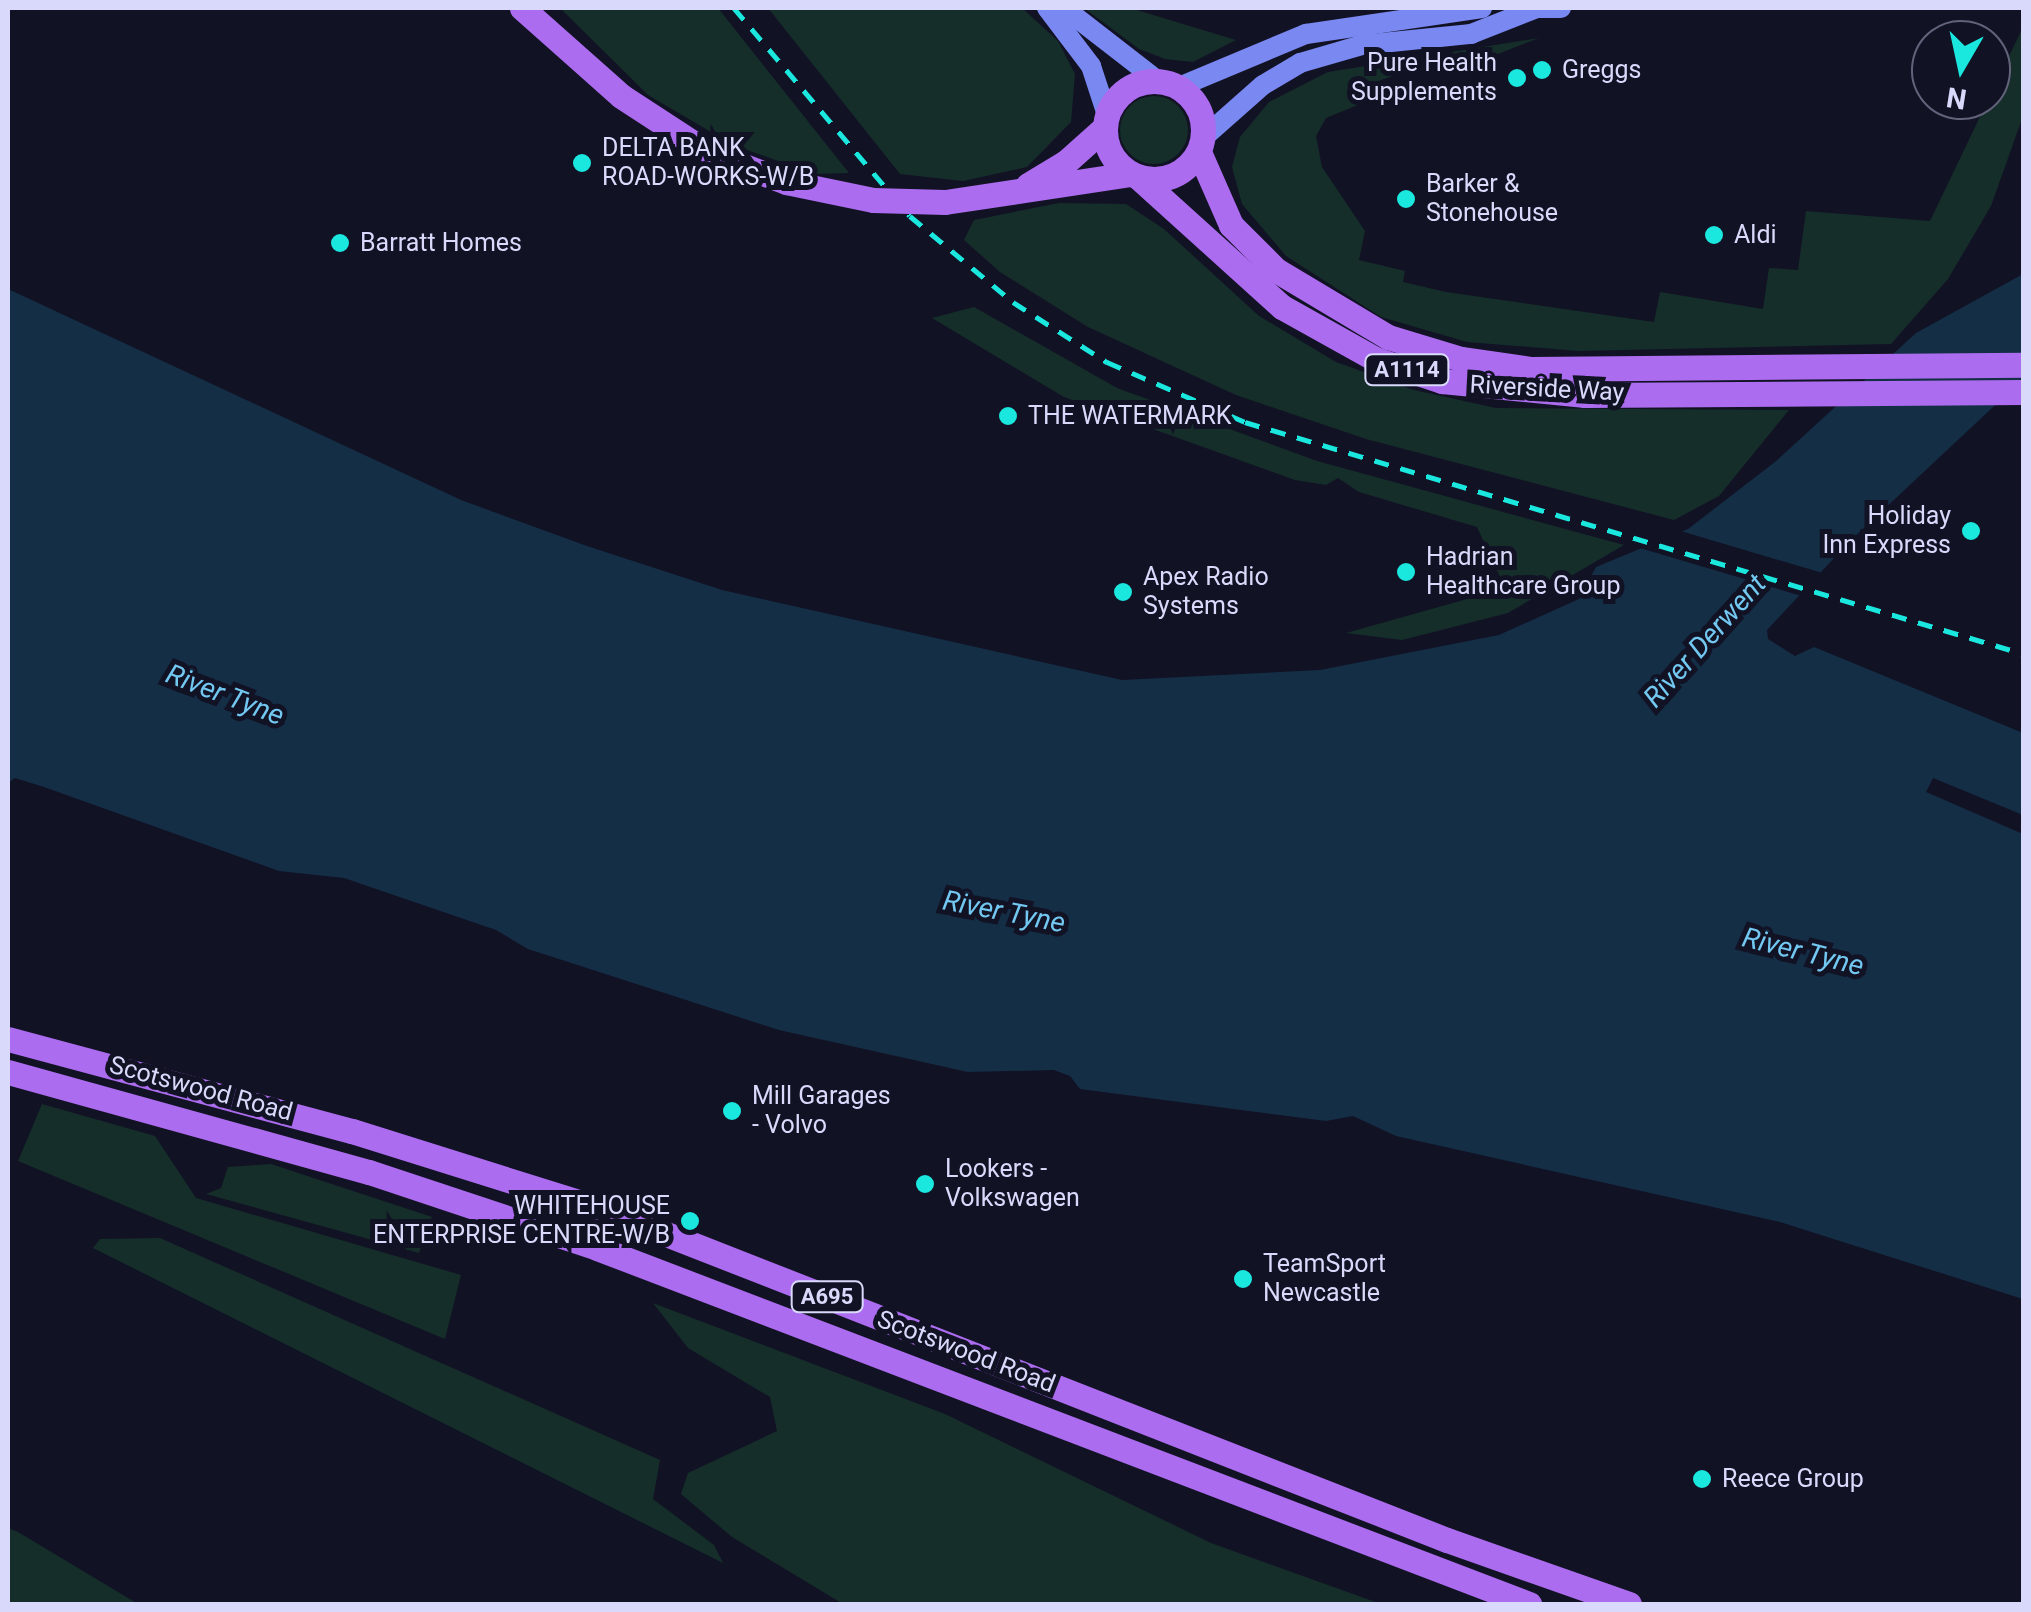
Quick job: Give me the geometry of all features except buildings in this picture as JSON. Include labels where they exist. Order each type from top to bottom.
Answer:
[{"type":"main road","points":[[522,8],[622,96],[707,152],[786,182],[873,200],[945,202],[1010,194],[1135,176],[1167,178],[1201,145],[1199,109],[1168,84],[1121,93],[1106,122],[1054,171],[1010,194]]},
{"type":"main road","points":[[1106,122],[1111,155],[1135,176]]},
{"type":"main road","name":"Riverside Way","points":[[1201,145],[1231,225],[1276,270],[1388,337],[1460,359],[1531,369],[2024,392]]},
{"type":"main road","name":"Riverside Way","points":[[1135,176],[1282,307],[1392,365],[1514,392],[2024,365]]},
{"type":"main road","name":"Scotswood Road","points":[[8,1039],[337,1127],[594,1207],[1447,1540],[1630,1604]]},
{"type":"main road","name":"Scotswood Road","points":[[8,1072],[369,1172],[597,1248],[1529,1604]]},
{"type":"street","points":[[1048,8],[1092,66],[1106,122]]},
{"type":"street","points":[[1064,8],[1168,84],[1306,34],[1482,8]]},
{"type":"street","points":[[1201,145],[1263,85],[1300,63],[1362,45],[1472,34],[1536,8],[1561,8]]},
{"type":"green space","points":[[560,8],[718,8],[849,173],[815,174],[733,145],[648,95]]},
{"type":"green space","points":[[768,8],[1022,8],[1058,41],[1075,74],[1071,122],[1027,167],[963,181],[900,174]]},
{"type":"green space","points":[[1084,8],[1130,8],[1236,40],[1193,62],[1165,59],[1139,49]]},
{"type":"green space","points":[[2023,27],[2023,116],[1991,206],[1948,279],[1891,344],[1578,351],[1467,342],[1381,317],[1286,256],[1242,204],[1232,167],[1240,137],[1269,102],[1328,72],[1539,38],[1457,70],[1454,65],[1427,73],[1423,65],[1359,88],[1365,102],[1326,118],[1316,136],[1322,167],[1365,231],[1359,260],[1405,271],[1403,282],[1446,292],[1654,322],[1660,292],[1763,309],[1769,268],[1798,270],[1806,211],[1930,221],[1978,120],[2011,120],[2011,52]]},
{"type":"green space","points":[[1154,96],[1167,98],[1178,106],[1186,117],[1186,143],[1178,154],[1167,162],[1154,164],[1141,162],[1130,154],[1122,143],[1120,130],[1122,117],[1130,106],[1141,98]]},
{"type":"green space","points":[[1059,203],[1126,204],[1164,229],[1259,316],[1336,362],[1414,390],[1496,408],[1789,410],[1719,496],[1674,520],[1366,439],[1236,395],[1088,327],[1000,272],[964,240],[974,220]]},
{"type":"green space","points":[[974,307],[1117,388],[1317,461],[1624,545],[1508,613],[1402,640],[1346,633],[1478,596],[1502,581],[1477,527],[1359,492],[1338,478],[1326,485],[1295,480],[1064,397],[932,318]]},
{"type":"green space","points":[[42,1104],[155,1136],[196,1198],[461,1275],[445,1339],[18,1161]]},
{"type":"green space","points":[[271,1164],[432,1217],[419,1253],[206,1194],[221,1188],[228,1167]]},
{"type":"green space","points":[[160,1238],[660,1460],[653,1499],[714,1545],[723,1563],[93,1248],[100,1239]]},
{"type":"green space","points":[[653,1303],[945,1414],[1211,1543],[1381,1604],[843,1604],[732,1537],[681,1494],[688,1473],[777,1431],[770,1397],[688,1348]]},
{"type":"green space","points":[[8,1528],[18,1532],[138,1604],[8,1604]]},
{"type":"water","points":[[2023,274],[2023,379],[1850,541],[1767,630],[1768,639],[1795,656],[1814,647],[2023,733],[2023,1299],[1780,1222],[1396,1136],[1353,1116],[1326,1121],[1080,1089],[1070,1076],[1054,1070],[968,1072],[779,1030],[528,949],[496,930],[344,878],[279,871],[44,787],[15,778],[8,783],[8,289],[461,500],[587,546],[722,590],[1122,680],[1320,670],[1499,635],[1579,599],[1596,567],[1688,529],[1775,462],[1916,333]]},
{"type":"pier","points":[[1674,529],[1826,574],[1805,597],[1633,546]]},
{"type":"pier","points":[[1933,778],[2023,815],[2023,834],[1926,792]]},
{"type":"railway","points":[[734,8],[910,216],[1013,302],[1107,362],[1245,422],[2024,654]]},
{"type":"place","name":"Greggs","points":[[1542,70]]},
{"type":"place","name":"Pure Health Supplements","points":[[1517,78]]},
{"type":"place","name":"DELTA BANK ROAD-WORKS-W/B","points":[[582,163]]},
{"type":"place","name":"Barker & Stonehouse","points":[[1406,199]]},
{"type":"place","name":"Aldi","points":[[1714,235]]},
{"type":"place","name":"Barratt Homes","points":[[340,243]]},
{"type":"place","name":"THE WATERMARK","points":[[1008,416]]},
{"type":"place","name":"Holiday Inn Express","points":[[1971,531]]},
{"type":"place","name":"Hadrian Healthcare Group","points":[[1406,572]]},
{"type":"place","name":"Apex Radio Systems","points":[[1123,592]]},
{"type":"place","name":"Mill Garages - Volvo","points":[[732,1111]]},
{"type":"place","name":"Lookers - Volkswagen","points":[[925,1184]]},
{"type":"place","name":"WHITEHOUSE ENTERPRISE CENTRE-W/B","points":[[690,1221]]},
{"type":"place","name":"TeamSport Newcastle","points":[[1243,1279]]},
{"type":"place","name":"Reece Group","points":[[1702,1479]]},
{"type":"water label","name":"River Derwent","points":[[1705,641]]},
{"type":"water label","name":"River Tyne","points":[[225,695]]},
{"type":"water label","name":"River Tyne","points":[[1004,912]]},
{"type":"water label","name":"River Tyne","points":[[1803,952]]}]
